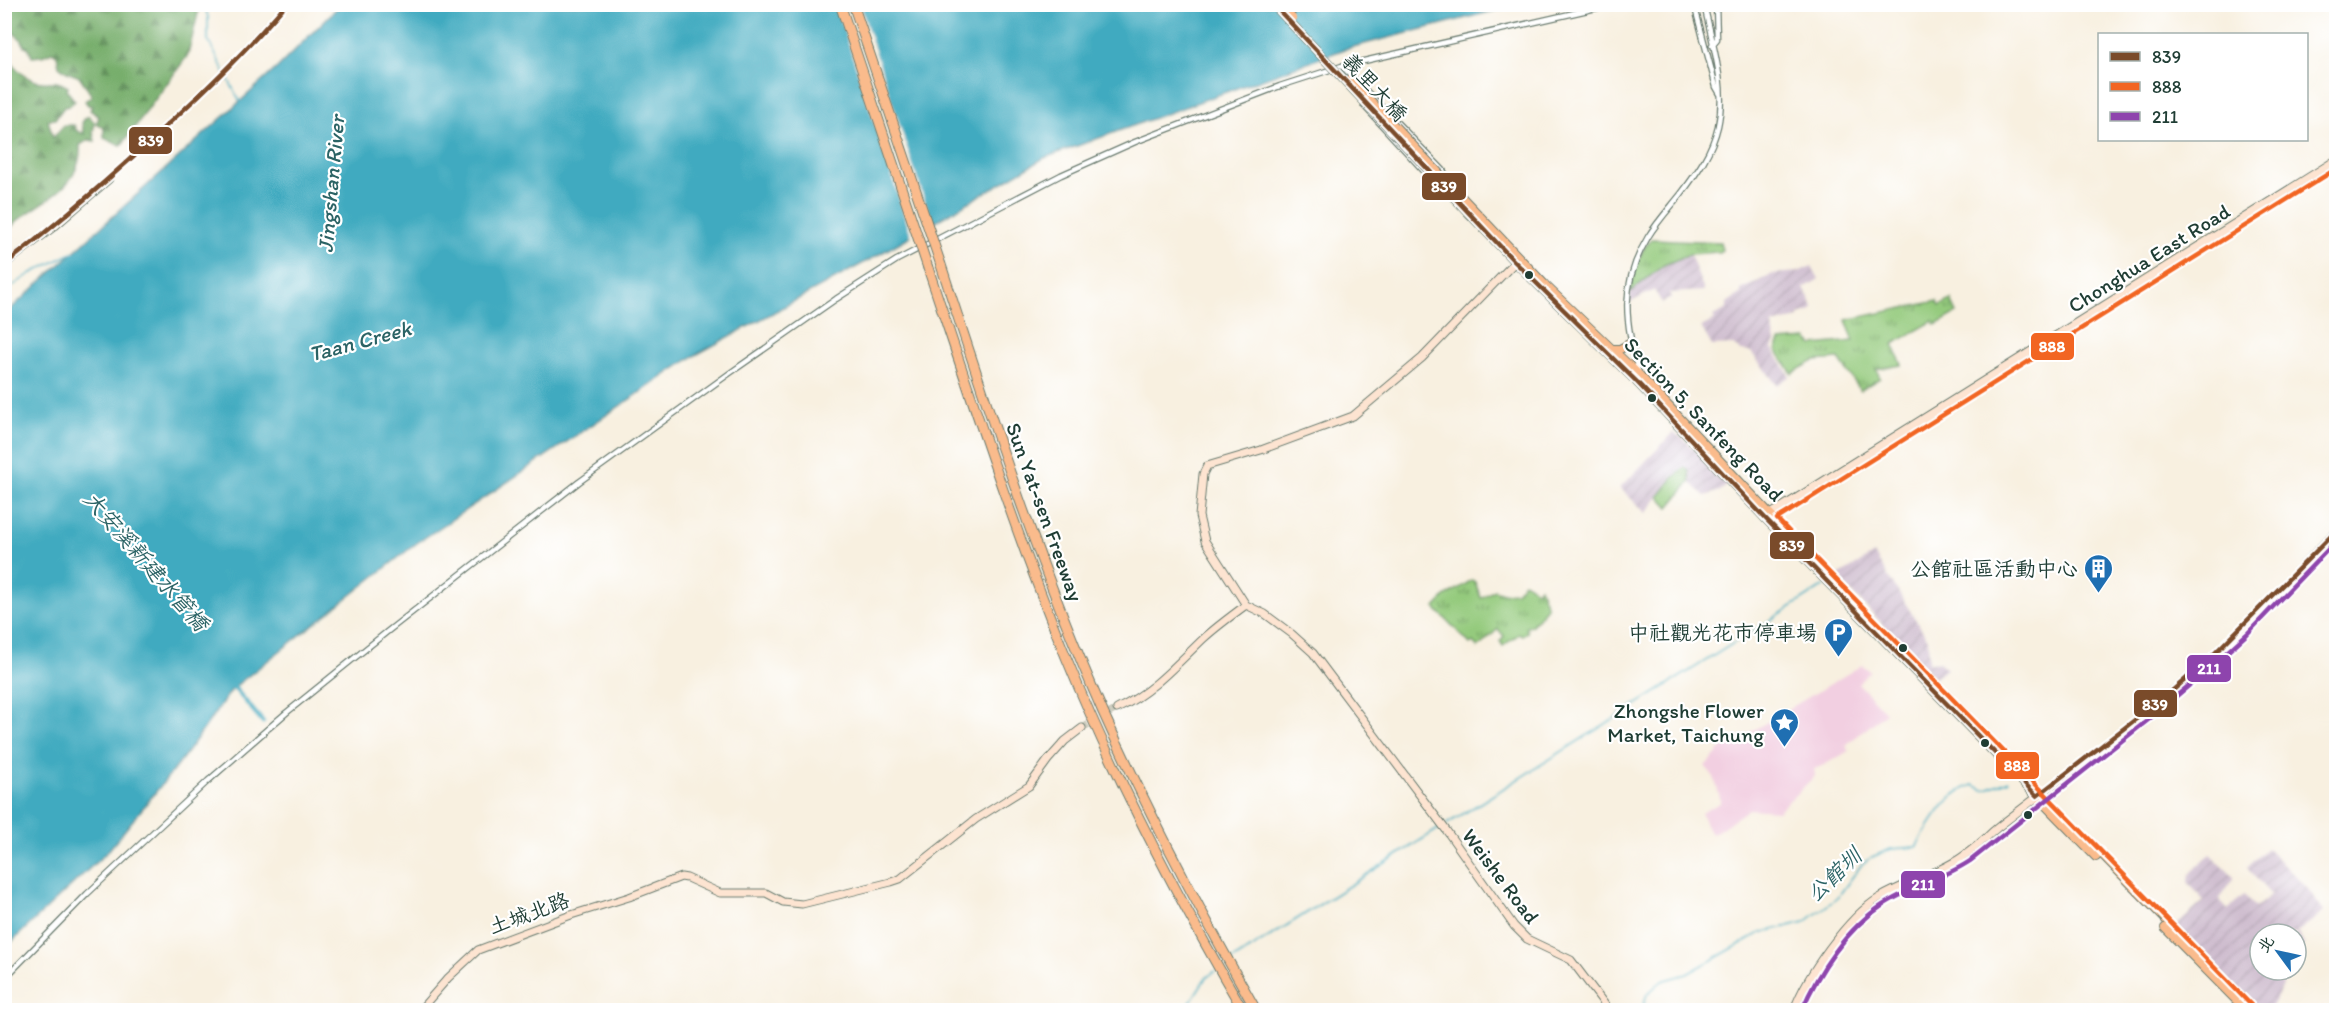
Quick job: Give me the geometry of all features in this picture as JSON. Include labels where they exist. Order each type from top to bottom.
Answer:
[{"type":"highway","name":"Sun Yat-sen Freeway","points":[[840,4],[1003,491],[1067,659],[1140,819],[1243,1011]]},
{"type":"highway","name":"Sun Yat-sen Freeway","points":[[853,4],[1020,500],[1069,630],[1103,712],[1173,857],[1256,1011]]},
{"type":"main road","name":"義里大橋","points":[[1273,4],[1452,191]]},
{"type":"main road","name":"義里大橋","points":[[1280,4],[1452,191]]},
{"type":"main road","name":"Section 5, Sanfeng Road","points":[[1452,191],[1517,260],[1638,379],[1767,516],[2254,1011]]},
{"type":"main road","name":"Section 5, Sanfeng Road","points":[[1517,260],[1612,349],[1638,379]]},
{"type":"main road","points":[[1612,349],[1620,349],[1631,343]]},
{"type":"main road","name":"Section 5, Sanfeng Road","points":[[2039,794],[2246,1011]]},
{"type":"street","points":[[4,979],[87,894],[208,781],[286,713],[579,482],[776,340],[897,260],[1061,175],[1135,142],[1329,69],[1614,4]]},
{"type":"street","points":[[1694,4],[1716,87],[1722,96]]},
{"type":"street","points":[[1638,379],[1626,315],[1628,291],[1637,259],[1648,236],[1695,176],[1709,153],[1718,126],[1722,96],[1704,4]]},
{"type":"street","points":[[1712,45],[1717,39],[1716,4]]},
{"type":"street","points":[[1342,66],[1443,170],[1452,191]]},
{"type":"street","points":[[1329,69],[1432,180],[1452,191]]},
{"type":"street","name":"Chonghua East Road","points":[[1767,516],[2337,160]]},
{"type":"street","points":[[4,265],[55,226],[109,179]]},
{"type":"street","points":[[1117,709],[1149,690],[1205,638],[1246,605],[1204,541],[1199,516],[1203,474],[1207,465],[1262,450],[1353,416],[1422,358],[1517,260]]},
{"type":"street","points":[[1794,1011],[1805,985],[1839,936],[1866,907],[1915,879],[1954,862],[2193,674],[2248,622],[2310,556],[2336,532]]},
{"type":"street","name":"Weishe Road","points":[[1246,605],[1265,614],[1313,653],[1446,830],[1514,926],[1527,939],[1571,960],[1609,1011]]},
{"type":"street","name":"土城北路","points":[[420,1011],[448,978],[478,950],[683,877],[720,893],[766,893],[783,902],[802,904],[900,879],[976,819],[1029,786],[1065,741],[1082,728]]},
{"type":"shaded area","points":[[1690,254],[1704,291],[1669,293],[1671,298],[1662,303],[1654,290],[1629,303],[1630,292],[1640,282],[1664,265]]},
{"type":"shaded area","points":[[1812,266],[1819,279],[1804,288],[1813,307],[1812,311],[1799,315],[1799,318],[1772,324],[1775,342],[1772,348],[1790,376],[1777,385],[1751,352],[1741,351],[1734,345],[1712,346],[1701,327],[1715,320],[1713,316],[1727,309],[1727,303],[1741,293],[1741,290],[1773,274],[1798,272]]},
{"type":"shaded area","points":[[1673,433],[1683,438],[1729,484],[1720,491],[1705,496],[1690,482],[1691,478],[1672,479],[1646,513],[1620,488]]},
{"type":"shaded area","points":[[1874,554],[1928,639],[1929,662],[1939,662],[1947,669],[1934,677],[1837,577]]},
{"type":"shaded area","name":"Zhongshe Flower Market, Taichung","points":[[1862,665],[1870,671],[1858,683],[1886,713],[1846,745],[1849,751],[1814,769],[1815,776],[1778,811],[1749,809],[1713,834],[1710,833],[1701,813],[1720,803],[1720,798],[1714,777],[1705,766],[1725,745]]},
{"type":"shaded area","points":[[2267,848],[2308,889],[2324,912],[2308,924],[2308,922],[2248,922],[2248,982],[2284,982],[2269,1010],[2258,1010],[2176,926],[2204,901],[2188,882],[2189,875],[2210,854],[2234,877],[2219,899],[2228,909],[2244,895],[2255,908],[2271,895],[2247,868]]},
{"type":"green space","points":[[5,4],[200,5],[188,55],[121,146],[104,138],[104,127],[96,124],[99,117],[90,110],[92,106],[85,101],[92,96],[80,77],[59,66],[57,55],[52,52],[32,57],[28,47],[24,46],[22,40],[8,25]]},
{"type":"green space","points":[[5,52],[14,66],[26,76],[41,82],[58,82],[68,87],[67,91],[75,101],[64,107],[55,119],[48,120],[53,138],[64,125],[74,125],[77,131],[84,134],[82,123],[89,116],[95,123],[93,132],[95,141],[88,140],[80,145],[75,170],[61,189],[14,224],[5,235]]},
{"type":"green space","points":[[1653,239],[1720,242],[1722,250],[1690,254],[1664,265],[1630,292],[1640,256]]},
{"type":"green space","points":[[1951,300],[1957,313],[1936,325],[1933,321],[1893,344],[1902,365],[1876,369],[1880,378],[1860,390],[1839,359],[1814,361],[1792,373],[1776,350],[1780,341],[1807,339],[1813,345],[1854,341],[1846,320],[1937,301],[1940,306]]},
{"type":"green space","points":[[1685,467],[1689,471],[1690,482],[1669,507],[1659,496]]},
{"type":"green space","points":[[1472,580],[1481,598],[1494,590],[1503,593],[1516,592],[1524,582],[1537,591],[1540,587],[1547,607],[1532,625],[1526,627],[1527,632],[1522,636],[1519,634],[1503,646],[1500,641],[1504,636],[1498,629],[1478,648],[1473,642],[1470,644],[1435,608],[1445,597]]},
{"type":"water","points":[[340,5],[1517,5],[1345,49],[1044,158],[873,258],[694,356],[417,543],[233,688],[180,762],[108,851],[5,948],[5,314],[278,67]]},
{"type":"pier","points":[[836,5],[860,5],[933,226],[912,238]]},
{"type":"waterway","points":[[204,4],[208,17],[208,40],[242,102]]},
{"type":"waterway","points":[[4,292],[30,274],[74,252]]},
{"type":"waterway","points":[[1447,824],[1824,586]]},
{"type":"waterway","name":"大安溪新建水管橋","points":[[230,683],[263,722]]},
{"type":"waterway","name":"公館圳","points":[[1642,1010],[1647,994],[1662,981],[1687,974],[1760,933],[1805,922],[1837,898],[1862,864],[1872,857],[1891,849],[1916,847],[1939,811],[1963,789],[1973,785],[1984,790],[2009,780]]},
{"type":"waterway","points":[[1231,961],[1440,828]]},
{"type":"waterway","points":[[1185,1010],[1205,979],[1215,971]]},
{"type":"tunnel","points":[[109,179],[209,87],[286,4]]},
{"type":"tunnel","points":[[1082,728],[1117,709]]},
{"type":"transit line","name":"839","points":[[4,265],[87,197],[183,111],[243,52],[286,4]]},
{"type":"transit line","name":"839","points":[[1273,4],[1515,262],[1636,381],[1765,518],[2037,796],[2172,691],[2210,658],[2336,531]]},
{"type":"transit line","name":"888","points":[[2251,1005],[1777,519],[2336,169]]},
{"type":"transit line","name":"211","points":[[1802,1010],[1825,966],[1857,926],[1893,899],[1970,861],[2148,720],[2247,634],[2336,541]]},
{"type":"place","name":"公館社區活動中心","points":[[2099,594]]},
{"type":"place","name":"中社觀光花市停車場","points":[[1838,658]]},
{"type":"place","name":"Zhongshe Flower Market, Taichung","points":[[1785,748]]},
{"type":"water label","name":"Jingshan River","points":[[331,184]]},
{"type":"water label","name":"Taan Creek","points":[[360,341]]}]
